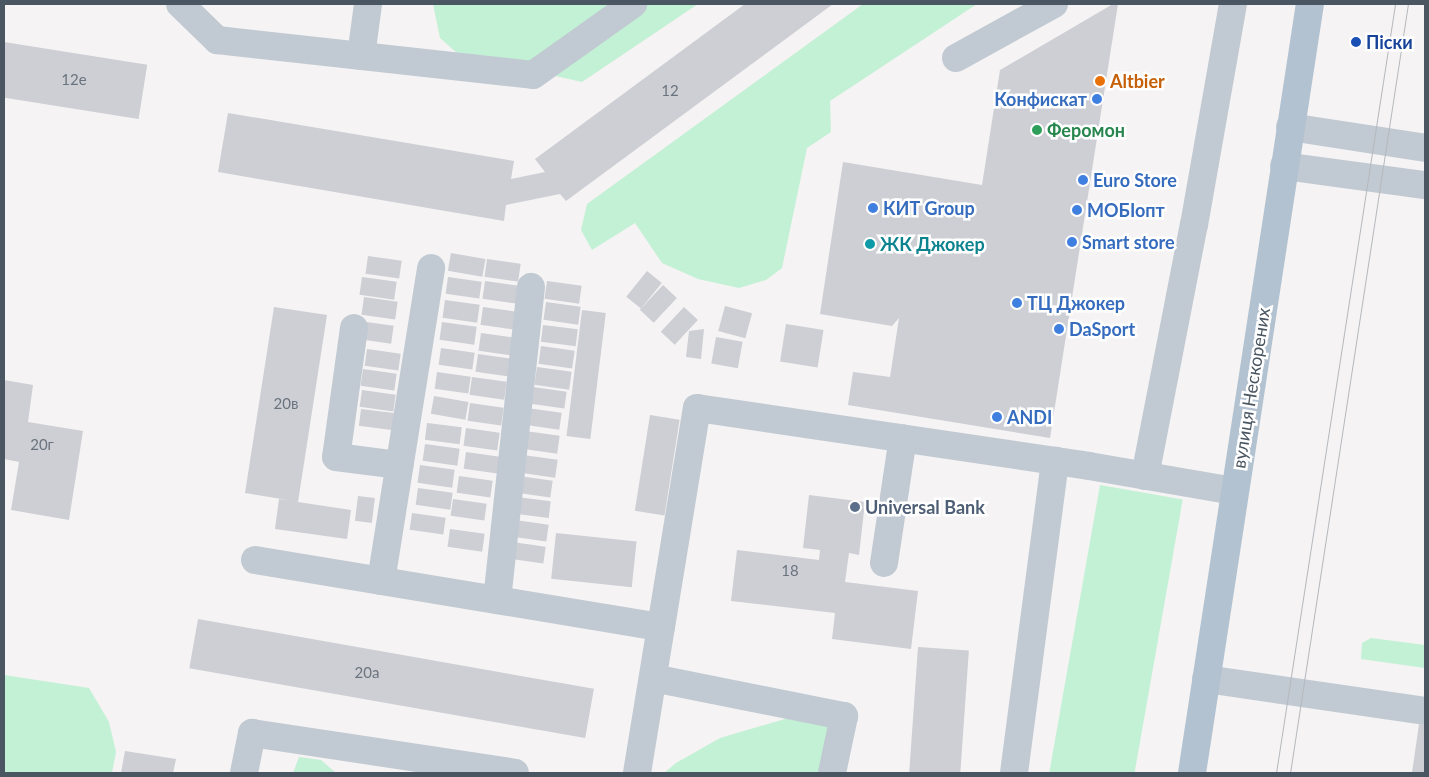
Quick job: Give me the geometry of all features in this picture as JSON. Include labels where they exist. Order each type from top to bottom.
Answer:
[{"type":"main road","name":"вулиця Нескорених","points":[[1192,773],[1310,4]]},
{"type":"lane","points":[[180,4],[216,40],[533,75],[633,4]]},
{"type":"lane","points":[[361,56],[368,4]]},
{"type":"lane","points":[[956,58],[1054,4]]},
{"type":"lane","points":[[1144,476],[1194,225],[1233,4]]},
{"type":"lane","points":[[1290,127],[1425,148]]},
{"type":"lane","points":[[1284,166],[1425,185]]},
{"type":"lane","points":[[381,581],[430,268]]},
{"type":"lane","points":[[497,600],[532,287]]},
{"type":"lane","points":[[354,328],[336,457],[399,465]]},
{"type":"lane","points":[[638,773],[697,408],[1055,461],[1234,491]]},
{"type":"lane","points":[[884,563],[903,438]]},
{"type":"lane","points":[[1014,773],[1055,461]]},
{"type":"lane","points":[[255,560],[661,627]]},
{"type":"lane","points":[[653,678],[844,716],[832,773]]},
{"type":"lane","points":[[1206,679],[1425,711]]},
{"type":"lane","points":[[244,773],[252,733],[515,773]]},
{"type":"green space","points":[[433,4],[698,4],[582,82],[458,54],[440,38]]},
{"type":"green space","points":[[863,4],[977,4],[830,101],[831,132],[807,148],[782,268],[766,280],[739,288],[698,279],[662,263],[635,223],[592,250],[581,230],[587,204]]},
{"type":"green space","points":[[1100,485],[1183,500],[1135,773],[1049,772]]},
{"type":"green space","points":[[1371,638],[1425,645],[1425,668],[1361,659],[1362,643]]},
{"type":"green space","points":[[4,675],[89,688],[109,722],[116,752],[112,773],[4,773]]},
{"type":"green space","points":[[795,716],[831,726],[827,773],[664,773],[676,763],[720,738]]},
{"type":"green space","points":[[299,757],[321,760],[336,773],[293,773]]},
{"type":"building","points":[[745,4],[833,4],[566,201],[560,194],[506,205],[504,221],[218,172],[228,113],[514,161],[511,179],[545,172],[535,159]]},
{"type":"building","points":[[1113,4],[1118,4],[1050,438],[848,405],[853,372],[890,377],[899,318],[892,326],[820,314],[843,162],[982,185],[1000,70]]},
{"type":"building","points":[[4,42],[147,65],[139,119],[4,98]]},
{"type":"building","points":[[451,253],[485,259],[482,277],[448,271]]},
{"type":"building","points":[[368,256],[402,261],[399,279],[365,274]]},
{"type":"building","points":[[487,259],[521,264],[518,282],[484,277]]},
{"type":"building","points":[[647,271],[662,283],[641,309],[626,297]]},
{"type":"building","points":[[362,277],[397,282],[394,300],[359,295]]},
{"type":"building","points":[[448,277],[482,282],[479,299],[446,294]]},
{"type":"building","points":[[485,281],[519,286],[516,304],[482,299]]},
{"type":"building","points":[[547,281],[582,286],[579,304],[544,299]]},
{"type":"building","points":[[663,285],[677,298],[654,323],[640,310]]},
{"type":"building","points":[[364,297],[398,302],[395,320],[361,315]]},
{"type":"building","points":[[445,300],[480,305],[477,323],[442,318]]},
{"type":"building","points":[[546,302],[581,307],[578,325],[543,320]]},
{"type":"building","points":[[725,306],[752,313],[745,338],[718,331]]},
{"type":"building","points":[[274,307],[327,315],[298,502],[351,510],[347,539],[275,529],[279,499],[288,500],[245,493]]},
{"type":"building","points":[[483,307],[517,312],[514,330],[480,325]]},
{"type":"building","points":[[684,307],[698,320],[675,345],[661,332]]},
{"type":"building","points":[[582,310],[606,313],[590,439],[567,436]]},
{"type":"building","points":[[359,321],[394,326],[391,344],[356,339]]},
{"type":"building","points":[[442,322],[477,327],[474,345],[439,340]]},
{"type":"building","points":[[786,324],[824,330],[818,367],[780,362]]},
{"type":"building","points":[[543,325],[578,329],[576,346],[541,342]]},
{"type":"building","points":[[704,329],[701,359],[686,357],[689,331]]},
{"type":"building","points":[[481,333],[516,338],[513,356],[478,351]]},
{"type":"building","points":[[716,337],[743,342],[738,368],[711,364]]},
{"type":"building","points":[[541,346],[575,351],[572,369],[538,364]]},
{"type":"building","points":[[441,348],[475,353],[472,370],[439,365]]},
{"type":"building","points":[[367,349],[401,354],[398,371],[365,366]]},
{"type":"building","points":[[478,354],[512,359],[509,377],[475,372]]},
{"type":"building","points":[[537,367],[572,372],[569,390],[534,385]]},
{"type":"building","points":[[363,369],[397,374],[394,391],[361,386]]},
{"type":"building","points":[[437,372],[471,377],[468,394],[435,389]]},
{"type":"building","points":[[472,377],[507,382],[504,400],[469,395]]},
{"type":"building","points":[[4,380],[33,385],[28,422],[83,431],[69,520],[11,510],[19,462],[4,459]]},
{"type":"building","points":[[533,387],[567,392],[564,409],[531,404]]},
{"type":"building","points":[[362,390],[396,395],[393,412],[360,407]]},
{"type":"building","points":[[434,396],[468,402],[465,420],[431,414]]},
{"type":"building","points":[[470,403],[504,408],[501,426],[467,421]]},
{"type":"building","points":[[527,408],[562,413],[559,430],[525,425]]},
{"type":"building","points":[[361,409],[396,413],[394,430],[359,426]]},
{"type":"building","points":[[650,415],[680,420],[664,515],[635,511]]},
{"type":"building","points":[[427,423],[462,427],[460,444],[425,440]]},
{"type":"building","points":[[466,428],[500,433],[497,451],[463,446]]},
{"type":"building","points":[[525,431],[560,436],[557,454],[522,449]]},
{"type":"building","points":[[425,444],[460,449],[457,466],[423,461]]},
{"type":"building","points":[[466,452],[500,457],[497,474],[464,469]]},
{"type":"building","points":[[523,455],[558,460],[555,478],[520,473]]},
{"type":"building","points":[[420,465],[455,470],[452,488],[417,483]]},
{"type":"building","points":[[459,476],[493,481],[490,498],[457,493]]},
{"type":"building","points":[[519,476],[553,481],[550,498],[517,493]]},
{"type":"building","points":[[418,488],[453,493],[450,510],[416,505]]},
{"type":"building","points":[[809,495],[865,502],[859,555],[849,553],[845,582],[918,591],[911,649],[832,639],[835,613],[731,601],[737,550],[819,560],[820,550],[803,548]]},
{"type":"building","points":[[358,496],[375,498],[372,523],[355,521]]},
{"type":"building","points":[[517,497],[551,501],[549,518],[515,514]]},
{"type":"building","points":[[453,499],[487,504],[484,521],[451,516]]},
{"type":"building","points":[[412,513],[446,518],[443,535],[410,530]]},
{"type":"building","points":[[515,520],[549,525],[546,542],[513,537]]},
{"type":"building","points":[[450,529],[485,534],[482,552],[447,547]]},
{"type":"building","points":[[556,533],[637,541],[632,587],[551,579]]},
{"type":"building","points":[[512,542],[546,547],[543,564],[510,559]]},
{"type":"building","points":[[198,619],[594,689],[585,738],[189,668]]},
{"type":"building","points":[[918,647],[969,651],[960,773],[909,773]]},
{"type":"building","points":[[1419,724],[1425,725],[1425,773],[1412,773]]},
{"type":"building","points":[[125,751],[176,759],[173,773],[121,773]]},
{"type":"tram line","points":[[1276,773],[1395,4]]},
{"type":"tram line","points":[[1290,773],[1408,4]]},
{"type":"place","name":"Піски","points":[[1356,42]]},
{"type":"place","name":"Altbier","points":[[1100,81]]},
{"type":"place","name":"Конфискат","points":[[1097,99]]},
{"type":"place","name":"Феромон","points":[[1037,130]]},
{"type":"place","name":"Euro Store","points":[[1083,180]]},
{"type":"place","name":"КИТ Group","points":[[873,208]]},
{"type":"place","name":"МОБІопт","points":[[1077,210]]},
{"type":"place","name":"Smart store","points":[[1072,242]]},
{"type":"place","name":"ЖК Джокер","points":[[870,244]]},
{"type":"place","name":"ТЦ Джокер","points":[[1017,303]]},
{"type":"place","name":"DaSport","points":[[1059,329]]},
{"type":"place","name":"ANDI","points":[[997,417]]},
{"type":"place","name":"Universal Bank","points":[[855,507]]}]
